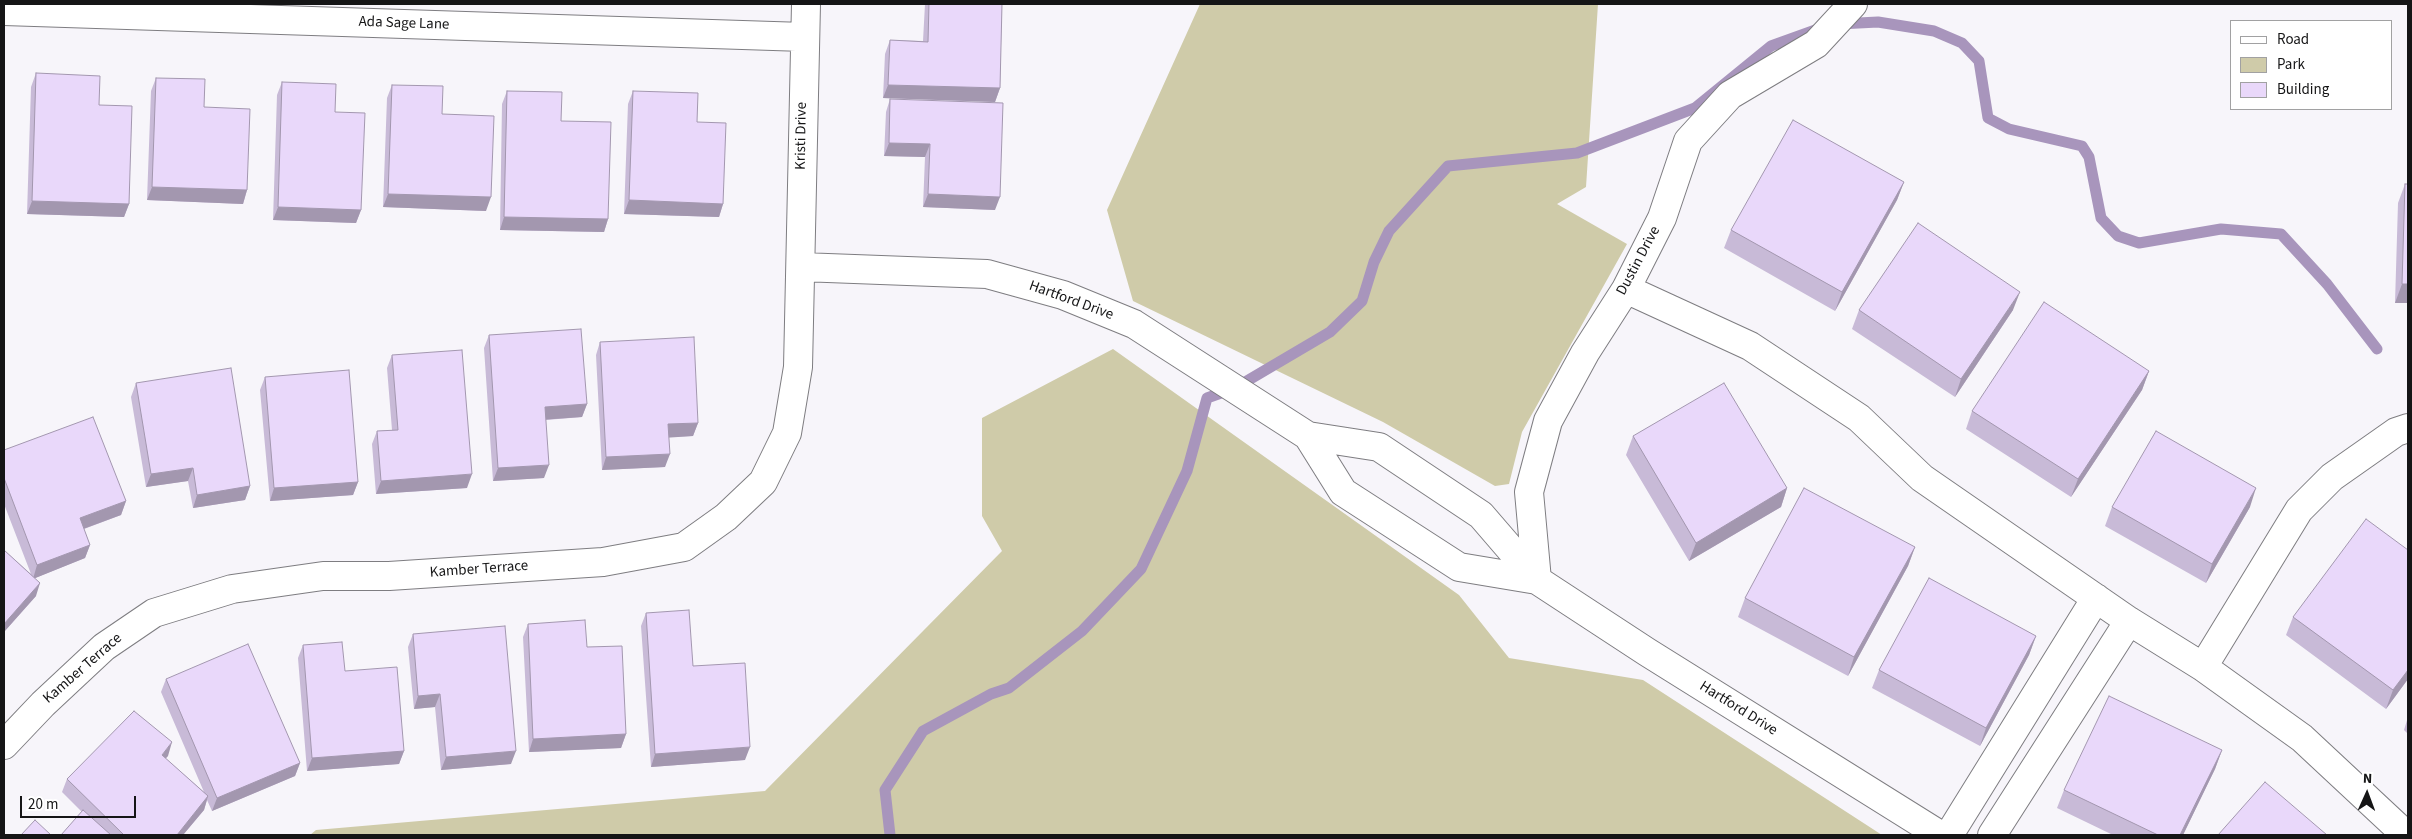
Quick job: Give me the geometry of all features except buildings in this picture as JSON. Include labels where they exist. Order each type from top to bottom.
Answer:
[{"type":"street","name":"Kristi Drive","points":[[801,268],[806,4]]},
{"type":"street","name":"Dustin Drive","points":[[1538,580],[1529,492],[1548,421],[1585,353],[1626,289],[1662,218],[1688,141],[1730,95],[1816,44],[1853,4]]},
{"type":"street","name":"Ada Sage Lane","points":[[4,11],[804,37]]},
{"type":"street","name":"Hartford Drive","points":[[801,268],[987,274],[1063,295],[1134,324],[1308,436],[1379,447],[1481,515],[1538,580],[1647,652],[1940,835]]},
{"type":"street","name":"Kamber Terrace","points":[[4,745],[43,704],[111,642],[154,613],[232,589],[323,576],[389,576],[602,562],[684,547],[726,516],[763,482],[787,433],[798,366],[801,268]]},
{"type":"street","points":[[1626,289],[1750,346],[1859,418],[1922,478],[2129,621],[2203,666],[2302,738],[2406,835]]},
{"type":"street","points":[[2203,666],[2300,510],[2332,477],[2396,432],[2408,428]]},
{"type":"street","name":"Hartford Drive","points":[[1308,436],[1343,492],[1459,566],[1538,580]]},
{"type":"street","points":[[1949,835],[2096,598]]},
{"type":"street","points":[[1992,835],[2129,621]]},
{"type":"green space","points":[[1200,4],[1598,4],[1586,187],[1557,204],[1627,244],[1522,432],[1509,484],[1495,486],[1383,422],[1133,301],[1107,210]]},
{"type":"green space","points":[[1113,349],[1459,595],[1509,658],[1643,680],[1882,835],[310,835],[316,830],[765,791],[1002,551],[982,516],[982,418]]},
{"type":"waterway","points":[[1839,24],[1878,22],[1934,31],[1962,43],[1979,61],[1988,118],[2009,129],[2082,146],[2089,157],[2101,218],[2118,236],[2139,243],[2221,229],[2281,234],[2327,284],[2377,349]]},
{"type":"waterway","points":[[890,835],[885,790],[923,731],[991,694],[1009,688],[1082,631],[1141,569],[1187,471],[1207,398],[1235,388],[1330,332],[1362,301],[1374,262],[1389,231],[1448,166],[1577,153],[1695,108],[1771,46],[1821,28]]}]
